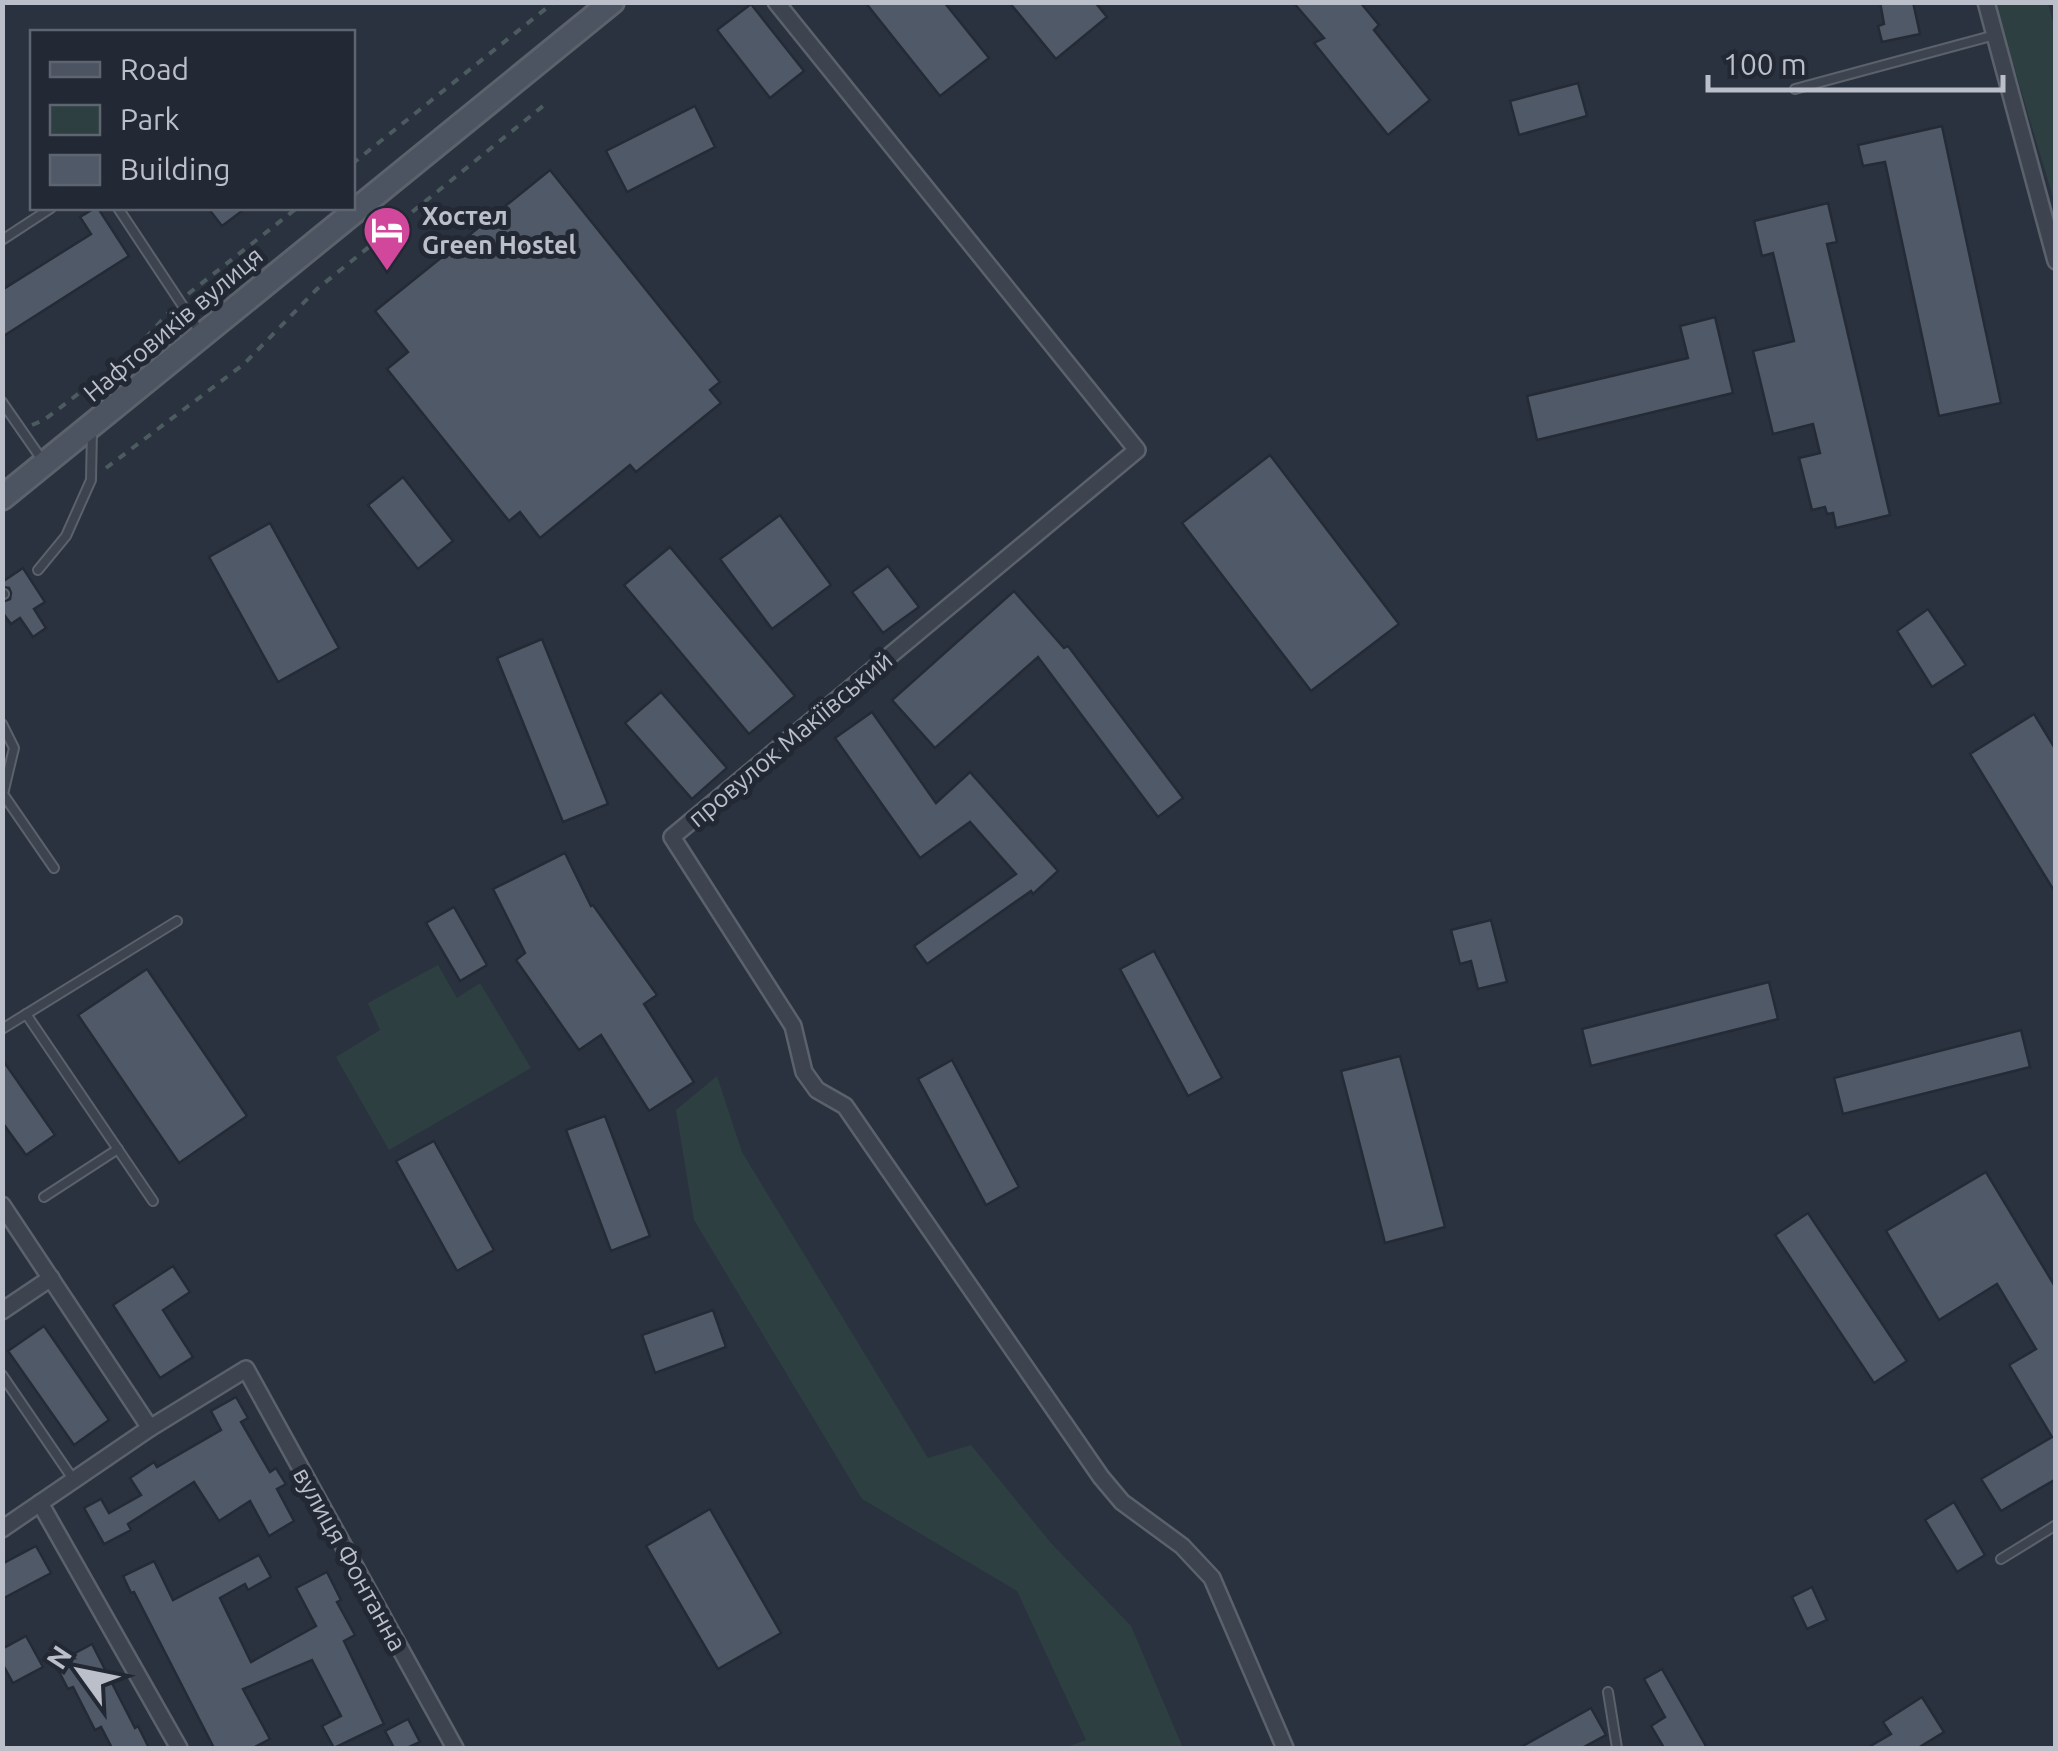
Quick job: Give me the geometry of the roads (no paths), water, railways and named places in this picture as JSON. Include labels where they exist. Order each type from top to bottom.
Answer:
[{"type":"street","name":"Нафтовиків вулиця","points":[[2,498],[612,2]]},
{"type":"street","name":"провулок Макіївський","points":[[776,2],[1138,450],[672,838],[793,1026],[804,1072],[817,1090],[845,1106],[1101,1477],[1122,1502],[1182,1546],[1212,1578],[1285,1748]]},
{"type":"street","points":[[1986,2],[2056,261]]},
{"type":"street","points":[[2,1205],[150,1428],[2,1529]]},
{"type":"street","points":[[2,1311],[51,1278]]},
{"type":"street","name":"вулиця Фонтанна","points":[[150,1428],[246,1368],[455,1748]]},
{"type":"street","points":[[40,1503],[179,1748]]},
{"type":"lane","points":[[1795,89],[1995,36]]},
{"type":"lane","points":[[2,240],[48,210]]},
{"type":"lane","points":[[119,210],[203,336]]},
{"type":"lane","points":[[2,402],[46,464]]},
{"type":"lane","points":[[38,570],[66,536],[90,480],[92,428]]},
{"type":"lane","points":[[2,724],[14,748],[3,794],[54,868]]},
{"type":"lane","points":[[2,1028],[177,921]]},
{"type":"lane","points":[[26,1014],[153,1201]]},
{"type":"lane","points":[[44,1197],[118,1150]]},
{"type":"lane","points":[[2,1375],[74,1480]]},
{"type":"lane","points":[[2001,1559],[2056,1525]]},
{"type":"lane","points":[[1608,1692],[1616,1748]]},
{"type":"place","name":"Хостел Green Hostel","points":[[387,272]]}]
